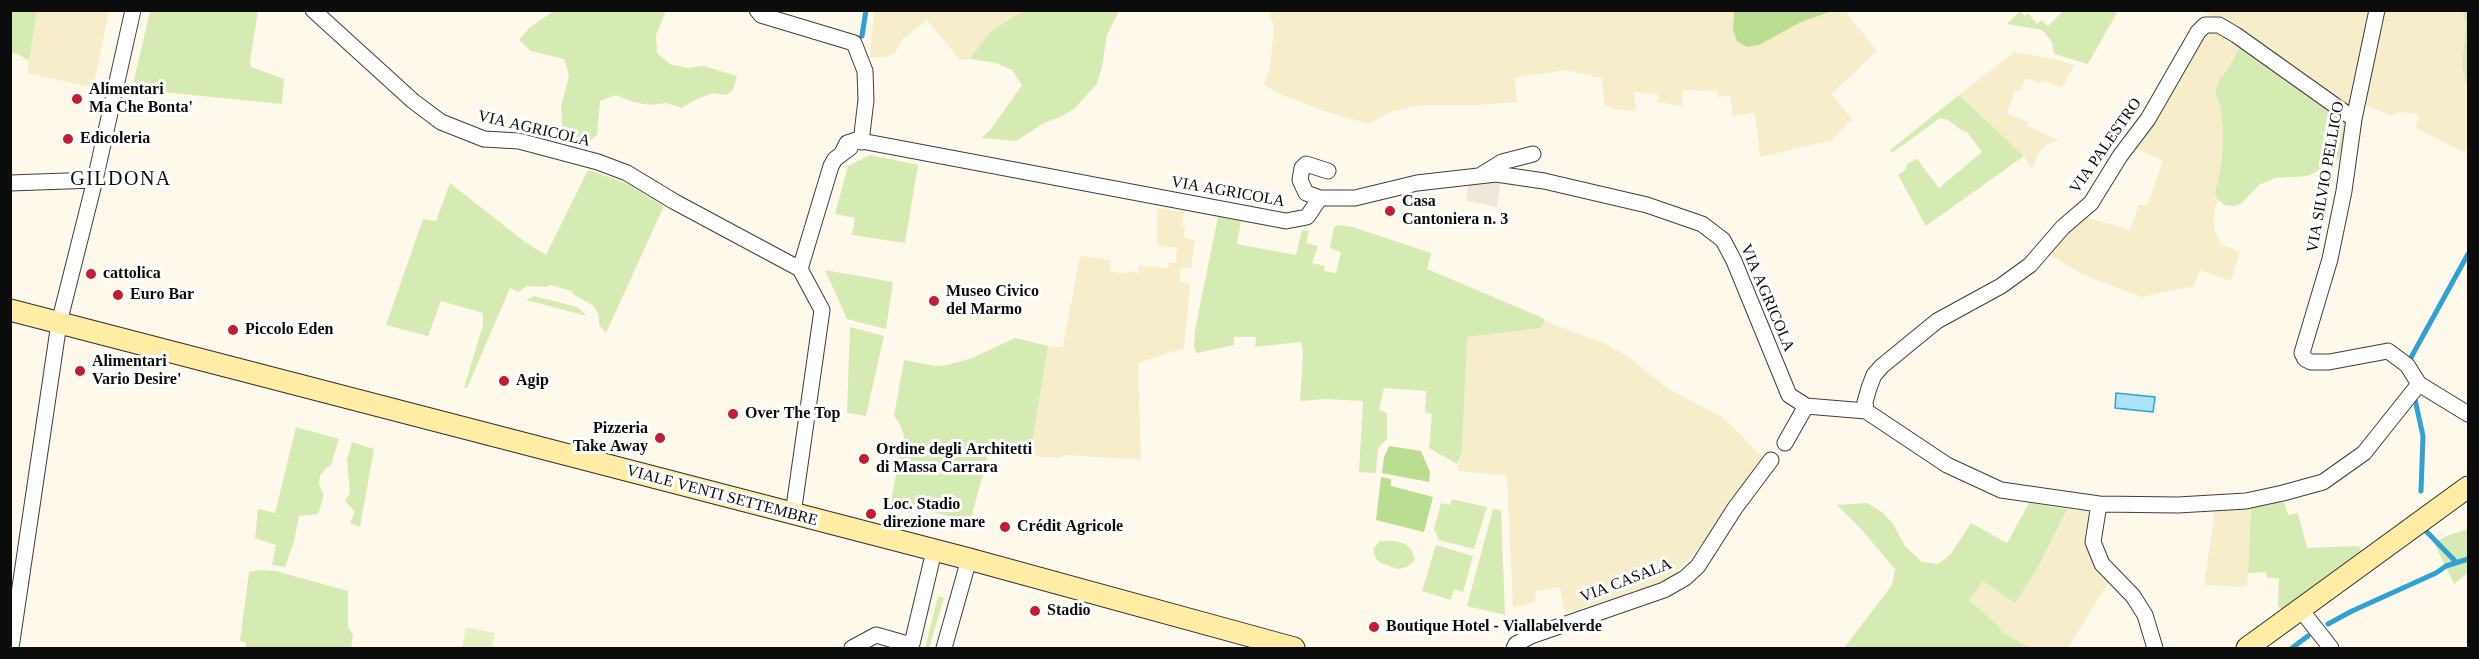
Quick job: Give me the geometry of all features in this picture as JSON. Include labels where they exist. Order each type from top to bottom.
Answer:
[{"type":"main road","name":"VIALE VENTI SETTEMBRE","points":[[10,310],[969,559],[1294,648]]},
{"type":"main road","points":[[2247,648],[2469,487]]},
{"type":"street","points":[[11,648],[59,323],[95,180],[133,10]]},
{"type":"street","name":"VIA AGRICOLA","points":[[314,10],[413,101],[441,122],[484,139],[519,141],[598,162],[627,173],[675,202],[800,269]]},
{"type":"street","points":[[757,10],[761,15],[854,43],[865,71],[866,100],[861,142],[852,140],[847,143],[831,166],[800,269],[822,309],[793,514]]},
{"type":"street","name":"VIA SILVIO PELLICO","points":[[2376,10],[2354,119],[2344,191],[2330,259],[2302,353],[2305,359],[2311,362],[2329,362],[2388,351],[2407,365],[2419,384]]},
{"type":"street","name":"VIA PALESTRO","points":[[1866,411],[1865,402],[1869,388],[1874,375],[1882,366],[1937,321],[2001,286],[2030,265],[2063,227],[2091,203],[2120,156],[2148,119],[2198,32],[2205,25],[2219,25],[2236,35],[2354,119]]},
{"type":"street","name":"VIA AGRICOLA","points":[[861,142],[1286,221],[1298,221],[1306,217],[1320,198],[1355,198],[1417,183],[1496,174],[1544,181],[1647,205],[1702,224],[1722,240],[1734,261],[1789,395],[1806,406]]},
{"type":"street","points":[[1474,177],[1502,162],[1533,154]]},
{"type":"street","points":[[1320,198],[1306,193],[1300,180],[1302,168],[1305,164],[1328,171]]},
{"type":"street","points":[[10,183],[95,180]]},
{"type":"street","points":[[1785,443],[1803,415],[1806,406],[1866,411],[1924,452],[1987,485],[2028,495],[2099,504],[2191,505],[2246,501],[2323,482],[2364,453],[2419,384],[2469,414]]},
{"type":"street","name":"VIA CASALA","points":[[1514,648],[1516,644],[1531,636],[1664,590],[1685,578],[1698,566],[1735,508],[1771,460]]},
{"type":"street","points":[[2099,504],[2093,542],[2102,564],[2133,596],[2145,615],[2155,648]]},
{"type":"street","points":[[852,648],[876,636],[911,646],[934,551]]},
{"type":"street","points":[[944,648],[969,559]]},
{"type":"street","points":[[2301,610],[2331,648]]},
{"type":"shaded area","points":[[37,11],[109,11],[93,88],[27,73]]},
{"type":"shaded area","points":[[874,11],[1023,11],[990,32],[970,59],[960,60],[927,20],[902,40],[894,54],[885,57],[870,57]]},
{"type":"shaded area","points":[[1269,11],[1734,11],[1733,30],[1799,23],[1832,11],[1845,11],[1877,51],[1832,94],[1852,119],[1832,140],[1760,157],[1755,113],[1733,116],[1730,96],[1718,97],[1717,91],[1683,90],[1682,106],[1657,102],[1658,94],[1634,92],[1636,111],[1612,109],[1604,105],[1602,78],[1566,70],[1515,78],[1517,102],[1423,105],[1390,112],[1369,124],[1324,111],[1275,92],[1264,84],[1270,68],[1274,28]]},
{"type":"shaded area","points":[[2202,11],[2370,11],[2349,109],[2229,27]]},
{"type":"shaded area","points":[[2384,11],[2462,11],[2466,23],[2462,67],[2468,91],[2468,141],[2465,153],[2416,128],[2418,114],[2398,112],[2391,116],[2364,104]]},
{"type":"shaded area","points":[[2212,28],[2229,36],[2240,47],[2226,72],[2220,77],[2215,93],[2221,108],[2223,135],[2222,160],[2215,192],[2218,200],[2214,211],[2214,229],[2221,244],[2240,252],[2231,281],[2200,270],[2194,286],[2141,297],[2082,274],[2047,253],[2079,215],[2130,230],[2139,204],[2147,206],[2163,161],[2133,147],[2205,32]]},
{"type":"shaded area","points":[[2014,52],[2074,65],[2062,88],[2042,80],[2040,83],[2026,78],[2020,91],[2015,90],[2007,113],[2028,122],[2027,126],[2059,140],[2046,145],[2039,153],[2032,170],[2024,156],[1959,95]]},
{"type":"shaded area","points":[[1501,178],[1497,207],[1466,201],[1469,179]]},
{"type":"shaded area","points":[[1157,208],[1184,212],[1182,226],[1185,227],[1184,238],[1195,240],[1191,268],[1181,267],[1179,281],[1190,284],[1184,348],[1138,363],[1141,460],[1067,455],[1058,458],[1030,456],[1048,346],[1063,347],[1080,256],[1111,260],[1110,271],[1126,274],[1127,271],[1138,273],[1139,265],[1168,269],[1169,263],[1176,262],[1177,248],[1157,245]]},
{"type":"shaded area","points":[[1545,321],[1608,345],[1630,358],[1667,388],[1724,418],[1763,458],[1712,531],[1684,565],[1665,582],[1567,613],[1563,606],[1560,587],[1536,591],[1535,602],[1513,608],[1507,478],[1503,475],[1457,471],[1462,452],[1467,337],[1541,328]]},
{"type":"shaded area","points":[[2251,507],[2247,587],[2204,585],[2215,511]]},
{"type":"shaded area","points":[[2067,509],[2091,512],[2109,582],[2068,648],[2030,648],[2002,632],[1999,626],[1969,600],[1983,580],[2015,603],[2038,567]]},
{"type":"green space","points":[[1734,10],[1832,11],[1799,23],[1759,45],[1747,47],[1737,41],[1733,30]]},
{"type":"green space","points":[[10,11],[37,11],[29,61],[18,54],[11,53]]},
{"type":"green space","points":[[150,11],[258,11],[251,67],[284,79],[282,104],[132,89]]},
{"type":"green space","points":[[554,11],[666,11],[656,35],[657,53],[670,64],[687,68],[704,66],[737,76],[733,90],[727,95],[713,93],[682,108],[666,103],[650,105],[633,102],[616,95],[600,101],[597,135],[583,146],[568,141],[562,124],[561,107],[569,75],[564,59],[531,51],[519,40],[529,28]]},
{"type":"green space","points":[[1023,11],[1119,11],[1107,35],[1097,84],[1074,109],[1044,123],[1016,141],[981,138],[991,129],[1022,85],[1012,70],[996,63],[970,59],[990,32]]},
{"type":"green space","points":[[2020,11],[2025,16],[2028,13],[2037,24],[2042,20],[2048,26],[2063,11],[2118,11],[2088,64],[2054,54],[2052,42],[2042,30],[2007,24]]},
{"type":"green space","points":[[2462,11],[2468,11],[2468,91],[2462,67],[2466,23]]},
{"type":"green space","points":[[2240,47],[2348,120],[2339,159],[2308,176],[2275,178],[2259,185],[2241,204],[2233,206],[2225,205],[2218,200],[2215,193],[2222,160],[2223,135],[2221,108],[2215,93],[2220,77],[2226,72]]},
{"type":"green space","points":[[1959,95],[2024,156],[1926,226],[1898,175],[1905,170],[1908,163],[1917,159],[1939,188],[1982,152],[1966,131],[1940,118],[1892,153],[1890,150]]},
{"type":"green space","points":[[870,155],[918,165],[905,243],[852,235],[855,218],[835,214],[848,166]]},
{"type":"green space","points":[[588,170],[626,183],[664,206],[606,333],[599,325],[599,316],[594,306],[573,294],[572,291],[550,285],[548,287],[527,286],[518,292],[510,288],[467,388],[464,388],[483,325],[483,313],[441,301],[428,336],[386,325],[423,219],[436,221],[450,183],[525,242],[546,255]]},
{"type":"green space","points":[[1218,217],[1241,221],[1237,244],[1296,255],[1302,230],[1309,231],[1306,243],[1318,246],[1312,263],[1325,266],[1324,271],[1336,273],[1341,252],[1330,248],[1334,227],[1338,225],[1353,227],[1431,253],[1427,269],[1543,318],[1545,321],[1541,328],[1467,337],[1462,452],[1457,464],[1429,448],[1432,414],[1425,412],[1426,391],[1384,388],[1379,410],[1387,413],[1387,439],[1378,448],[1376,473],[1359,472],[1363,401],[1327,399],[1300,401],[1303,352],[1301,342],[1255,347],[1256,337],[1234,337],[1234,345],[1197,353],[1194,348],[1195,330]]},
{"type":"green space","points":[[825,270],[893,282],[886,329],[847,319]]},
{"type":"green space","points":[[534,296],[577,307],[587,316],[526,300]]},
{"type":"green space","points":[[850,327],[884,336],[866,416],[847,413]]},
{"type":"green space","points":[[1015,338],[1048,346],[1030,456],[989,452],[970,522],[891,500],[904,436],[894,416],[904,360],[936,366],[947,365],[972,358]]},
{"type":"green space","points":[[296,427],[339,439],[331,465],[320,476],[319,485],[324,495],[318,514],[299,516],[285,567],[272,565],[276,545],[255,538],[258,509],[275,513]]},
{"type":"green space","points":[[352,442],[374,449],[360,527],[350,523],[355,512],[345,501],[350,493],[347,460]]},
{"type":"green space","points":[[1389,446],[1421,451],[1430,472],[1429,482],[1382,473],[1384,457]]},
{"type":"green space","points":[[1381,477],[1391,479],[1391,486],[1433,497],[1424,532],[1376,520]]},
{"type":"green space","points":[[1452,499],[1487,507],[1474,549],[1439,540],[1434,529],[1441,503],[1450,505]]},
{"type":"green space","points":[[2284,502],[2288,515],[2298,513],[2307,548],[2359,546],[2361,551],[2282,610],[2278,606],[2279,578],[2267,578],[2266,572],[2248,573],[2251,507]]},
{"type":"green space","points":[[1867,503],[1882,512],[1893,524],[1905,546],[1922,562],[1938,564],[1950,555],[1971,523],[2007,543],[2029,503],[2067,509],[2038,567],[2015,603],[1983,581],[1969,600],[1999,626],[2002,632],[2030,648],[1844,648],[1892,585],[1895,569],[1837,505]]},
{"type":"green space","points":[[1493,509],[1501,510],[1505,615],[1467,606]]},
{"type":"green space","points":[[2468,529],[2468,573],[2454,584],[2434,543]]},
{"type":"green space","points":[[1380,541],[1405,544],[1411,549],[1415,560],[1407,567],[1398,569],[1381,563],[1376,559],[1373,549]]},
{"type":"green space","points":[[1436,545],[1473,556],[1463,592],[1454,589],[1451,600],[1422,591]]},
{"type":"green space","points":[[276,571],[348,591],[348,627],[353,635],[351,648],[246,648],[246,643],[240,641],[249,572]]},
{"type":"green space","points":[[938,596],[944,598],[929,648],[925,648]]},
{"type":"green space","points":[[466,627],[495,633],[492,648],[462,648]]},
{"type":"water","points":[[2116,393],[2155,397],[2153,412],[2115,408]]},
{"type":"waterway","points":[[862,36],[866,10]]},
{"type":"waterway","points":[[2408,363],[2468,254]]},
{"type":"waterway","points":[[2414,395],[2423,436],[2421,491]]},
{"type":"waterway","points":[[2426,531],[2456,562]]},
{"type":"waterway","points":[[2328,624],[2436,573],[2446,566],[2468,559]]},
{"type":"waterway","points":[[2292,648],[2308,636]]},
{"type":"place","name":"Alimentari Ma Che Bonta'","points":[[77,99]]},
{"type":"place","name":"Edicoleria","points":[[68,139]]},
{"type":"place","name":"Casa Cantoniera n. 3","points":[[1390,211]]},
{"type":"place","name":"cattolica","points":[[91,274]]},
{"type":"place","name":"Euro Bar","points":[[118,295]]},
{"type":"place","name":"Museo Civico del Marmo","points":[[934,301]]},
{"type":"place","name":"Piccolo Eden","points":[[233,330]]},
{"type":"place","name":"Alimentari Vario Desire'","points":[[80,371]]},
{"type":"place","name":"Agip","points":[[504,381]]},
{"type":"place","name":"Over The Top","points":[[733,414]]},
{"type":"place","name":"Pizzeria Take Away","points":[[660,438]]},
{"type":"place","name":"Ordine degli Architetti di Massa Carrara","points":[[864,459]]},
{"type":"place","name":"Loc. Stadio direzione mare","points":[[871,514]]},
{"type":"place","name":"Crédit Agricole","points":[[1005,527]]},
{"type":"place","name":"Stadio","points":[[1035,611]]},
{"type":"place","name":"Boutique Hotel - Viallabelverde","points":[[1374,627]]},
{"type":"district","name":"GILDONA","points":[[121,180]]}]
